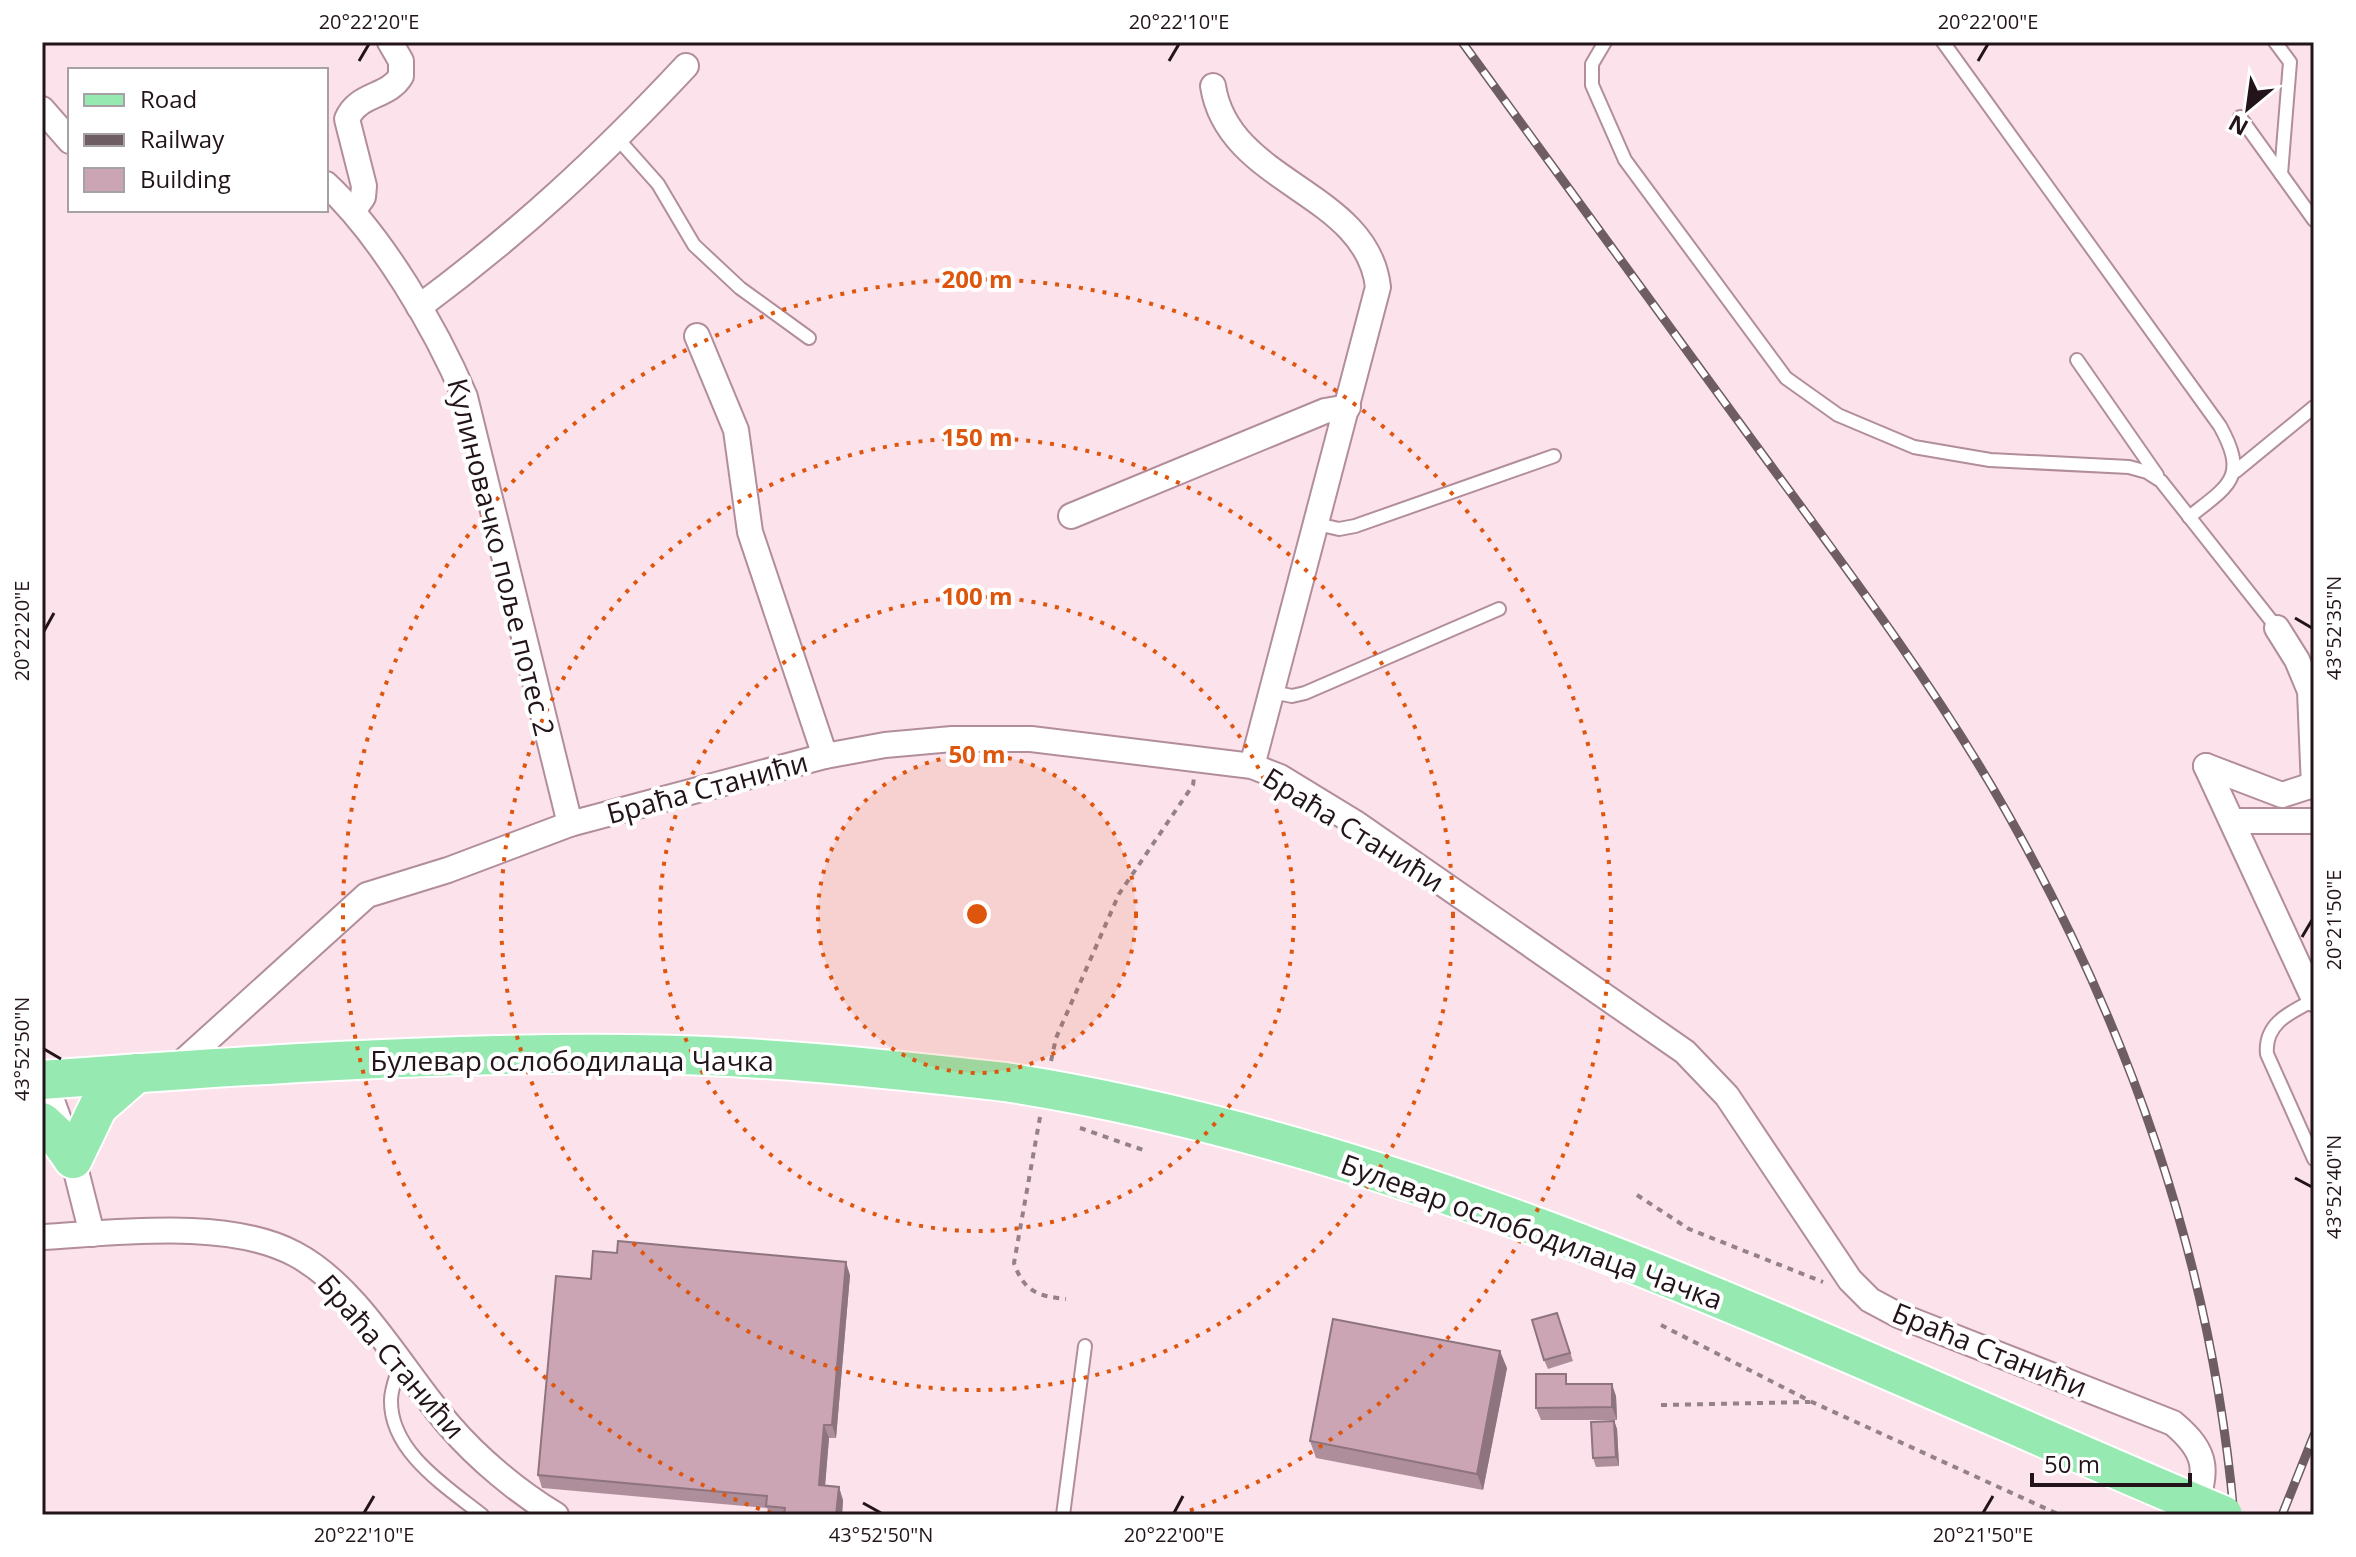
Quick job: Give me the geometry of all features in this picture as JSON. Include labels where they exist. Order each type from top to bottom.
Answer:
[{"type":"main road","name":"Булевар ослободилаца Чачка","points":[[43,1077],[459,1056],[629,1053],[818,1061],[1005,1082],[1107,1099],[1230,1128],[1368,1167],[1500,1214],[1769,1321],[2223,1515]]},
{"type":"main road","points":[[42,1122],[73,1159],[98,1107],[137,1073]]},
{"type":"street","points":[[353,211],[363,197],[364,186],[347,119],[360,101],[391,88],[401,76],[401,61],[390,42]]},
{"type":"street","points":[[419,307],[508,238],[618,139],[686,66]]},
{"type":"street","points":[[1213,86],[1220,113],[1244,147],[1280,178],[1333,214],[1364,245],[1372,258],[1378,287],[1252,766]]},
{"type":"street","points":[[42,109],[68,139]]},
{"type":"street","name":"Кулиновачко поље потес 2","points":[[328,186],[353,211],[419,307],[448,356],[465,397],[570,824]]},
{"type":"street","points":[[697,336],[736,430],[750,532],[825,756]]},
{"type":"street","points":[[1071,516],[1325,411],[1348,407]]},
{"type":"street","points":[[2277,628],[2297,660],[2310,691],[2314,716],[2314,786],[2282,795],[2206,766],[2314,1000]]},
{"type":"street","name":"Браћа Станићи","points":[[176,1068],[367,895],[448,870],[570,824],[825,756],[885,745],[952,739],[1031,739],[1252,766],[1280,777],[1357,824],[1685,1052],[1727,1096],[1850,1280],[1870,1300],[1898,1315],[2173,1423],[2193,1440],[2203,1458],[2202,1484],[2192,1515]]},
{"type":"street","points":[[2234,821],[2314,821]]},
{"type":"street","points":[[43,1077],[73,1159],[92,1234]]},
{"type":"street","name":"Браћа Станићи","points":[[42,1237],[198,1233],[243,1237],[294,1253],[327,1275],[450,1427],[494,1469],[556,1515]]},
{"type":"lane","points":[[1605,42],[1592,64],[1592,85],[1625,160],[1786,378],[1838,415],[1914,447],[1990,460],[2129,467],[2147,472],[2161,481]]},
{"type":"lane","points":[[1943,42],[2220,426],[2233,450],[2236,471]]},
{"type":"lane","points":[[2275,42],[2290,62],[2281,174]]},
{"type":"lane","points":[[2240,117],[2314,220]]},
{"type":"lane","points":[[618,139],[658,184],[694,245],[740,288],[809,338]]},
{"type":"lane","points":[[2077,360],[2161,481],[2277,628]]},
{"type":"lane","points":[[2189,517],[2227,487],[2236,471],[2314,407]]},
{"type":"lane","points":[[1317,524],[1339,529],[1355,526],[1554,456]]},
{"type":"lane","points":[[1272,692],[1292,696],[1305,693],[1499,609]]},
{"type":"lane","points":[[2314,1000],[2280,1020],[2266,1043],[2267,1054],[2314,1159]]},
{"type":"lane","points":[[1063,1515],[1085,1346]]},
{"type":"lane","points":[[400,1364],[391,1399],[394,1423],[425,1468],[482,1515]]},
{"type":"path","points":[[1051,1065],[1056,1038],[1119,894],[1193,785],[1195,760]]},
{"type":"path","points":[[1042,1106],[1014,1263],[1019,1279],[1029,1291],[1066,1299]]},
{"type":"path","points":[[1077,1127],[1146,1151]]},
{"type":"path","points":[[1637,1195],[1689,1229],[1829,1284]]},
{"type":"path","points":[[1661,1325],[1812,1402],[2060,1515]]},
{"type":"path","points":[[1661,1405],[1812,1402]]},
{"type":"building","points":[[618,1241],[846,1262],[832,1425],[824,1425],[819,1485],[839,1487],[836,1515],[784,1515],[785,1508],[766,1506],[767,1496],[538,1475],[556,1276],[591,1279],[593,1251],[617,1253]]},
{"type":"building","points":[[1557,1313],[1570,1353],[1544,1360],[1532,1320]]},
{"type":"building","points":[[1333,1319],[1500,1351],[1477,1474],[1310,1441]]},
{"type":"building","points":[[1536,1374],[1566,1374],[1566,1384],[1612,1384],[1612,1407],[1536,1408]]},
{"type":"building","points":[[1614,1421],[1616,1457],[1593,1458],[1591,1422]]},
{"type":"railway","points":[[1462,42],[1916,668],[2006,811],[2050,894],[2091,978],[2127,1063],[2185,1239],[2207,1330],[2223,1422],[2234,1515]]},
{"type":"railway","points":[[2282,1515],[2314,1435]]}]
